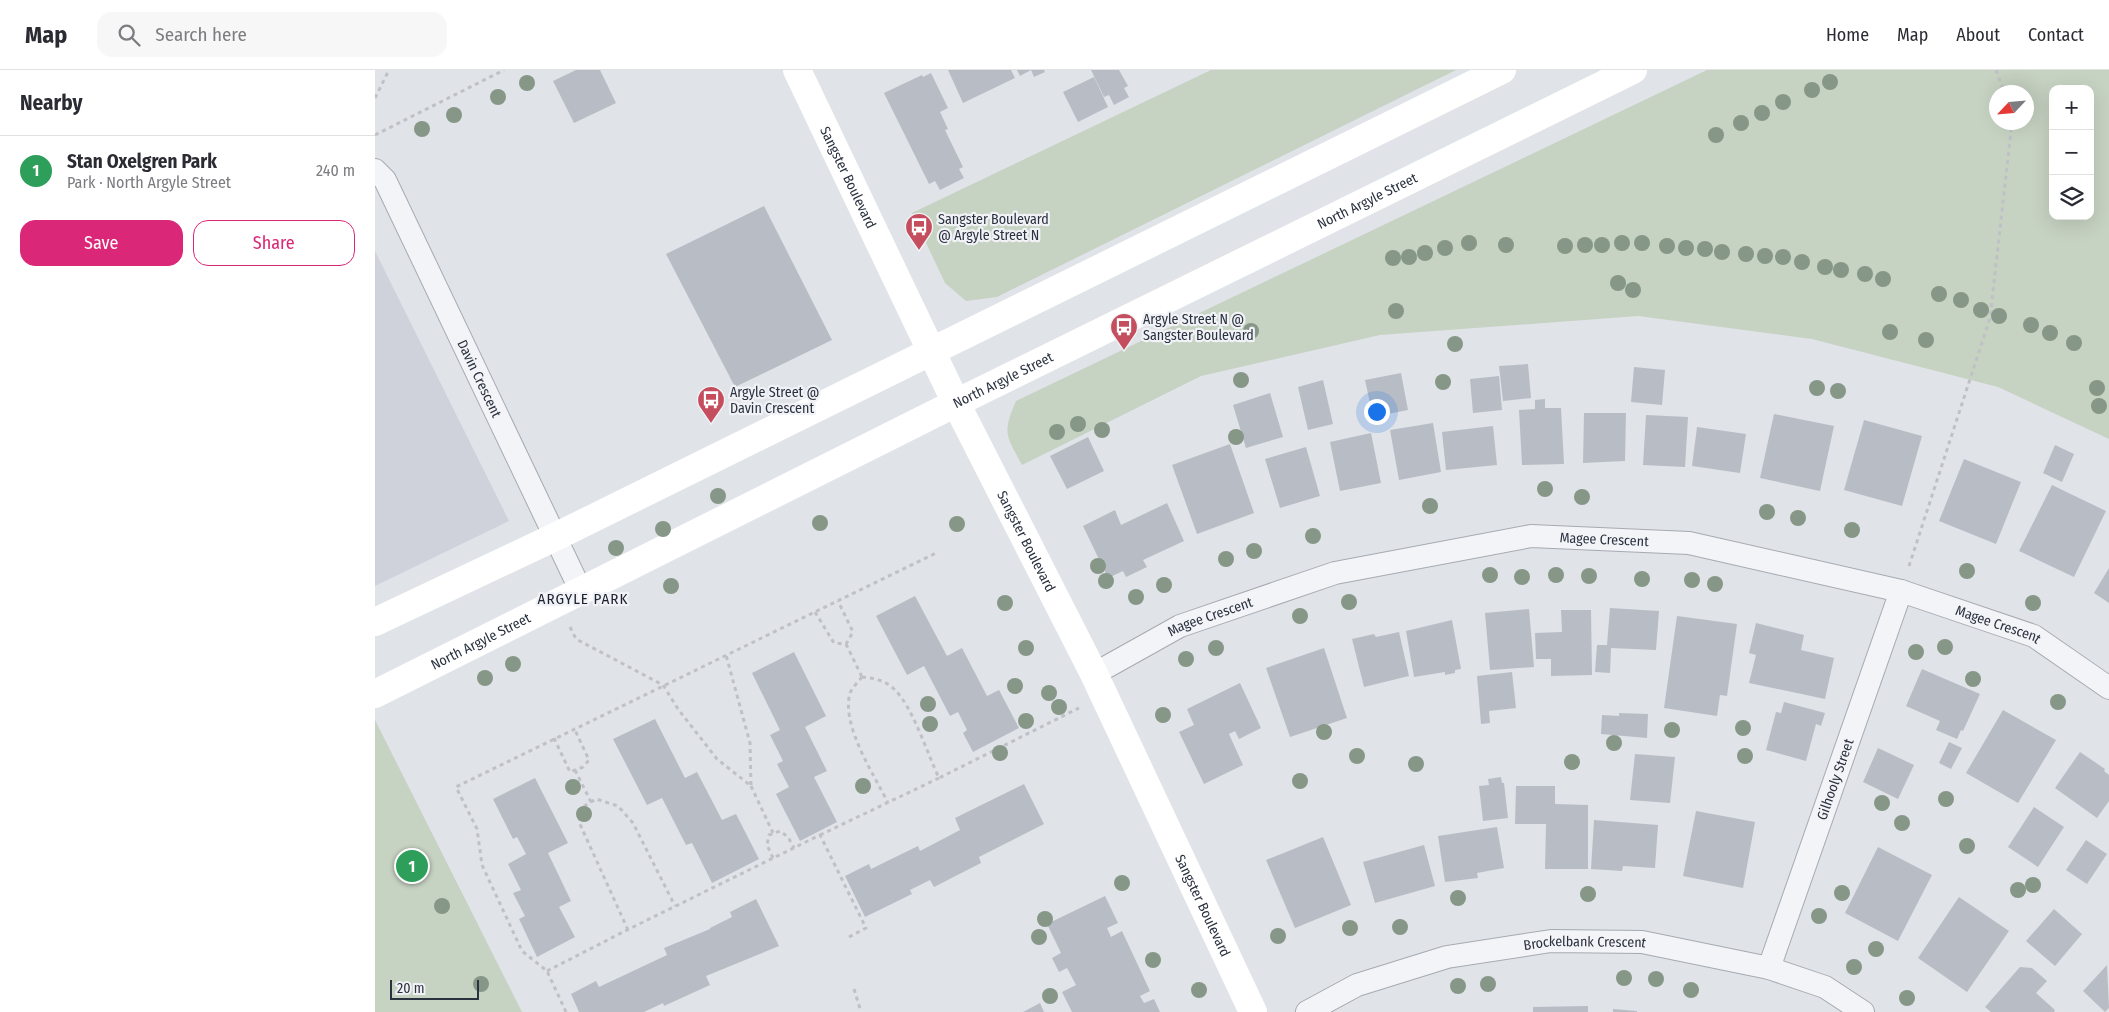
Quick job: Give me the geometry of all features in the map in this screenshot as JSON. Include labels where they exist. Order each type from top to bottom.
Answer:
[{"type":"street","name":"Sangster Boulevard","points":[[797,70],[956,402],[1099,684],[1253,1012]]},
{"type":"street","points":[[375,622],[555,537],[1502,70]]},
{"type":"street","name":"North Argyle Street","points":[[375,694],[956,402],[1633,70]]},
{"type":"street","name":"Davin Crescent","points":[[375,170],[385,180],[390,189],[555,537],[569,595]]},
{"type":"street","name":"Magee Crescent","points":[[1099,684],[1179,626],[1335,573],[1531,536],[1689,543],[1901,591],[2034,636],[2109,688]]},
{"type":"street","name":"Gilhooly Street","points":[[1769,968],[1901,591]]},
{"type":"street","name":"Brockelbank Crescent","points":[[1307,1012],[1357,985],[1447,956],[1551,941],[1642,942],[1769,968],[1825,987],[1863,1012]]},
{"type":"path","points":[[375,98],[389,70]]},
{"type":"path","points":[[375,135],[504,70]]},
{"type":"path","points":[[1997,70],[2002,85]]},
{"type":"path","points":[[1901,591],[1990,318],[2011,130]]},
{"type":"path","points":[[566,1012],[547,971],[522,950],[482,865],[477,829],[456,787],[936,553]]},
{"type":"path","points":[[569,595],[576,639],[663,685],[678,709],[717,759],[751,786]]},
{"type":"path","points":[[838,601],[853,632],[846,644]]},
{"type":"path","points":[[815,612],[834,643],[846,644]]},
{"type":"path","points":[[846,644],[862,677]]},
{"type":"path","points":[[726,655],[750,743],[751,786],[773,833]]},
{"type":"path","points":[[862,677],[876,678],[893,688],[909,710],[939,778]]},
{"type":"path","points":[[862,677],[851,692],[849,718],[859,744],[888,803]]},
{"type":"path","points":[[547,971],[675,906],[939,778],[1099,684]]},
{"type":"path","points":[[554,738],[570,772],[583,767],[589,760],[575,728]]},
{"type":"path","points":[[575,770],[591,802]]},
{"type":"path","points":[[627,930],[579,822],[581,808],[591,802],[596,800],[618,806],[633,823],[675,906]]},
{"type":"path","points":[[773,858],[767,845],[769,836],[773,833],[780,831],[788,837],[794,848]]},
{"type":"path","points":[[820,835],[866,928],[847,938]]},
{"type":"path","points":[[854,989],[861,1012]]},
{"type":"shaded area","points":[[375,251],[509,521],[375,586]]},
{"type":"green space","points":[[1211,70],[1456,70],[997,297],[966,301],[945,283],[912,213]]},
{"type":"green space","points":[[1707,70],[2109,70],[2109,439],[1998,387],[1812,339],[1638,316],[1380,335],[1201,376],[1022,465],[1009,440],[1009,421],[1016,401]]},
{"type":"green space","points":[[375,720],[522,1012],[375,1012]]},
{"type":"building","points":[[576,70],[600,70],[616,103],[574,123],[553,81]]},
{"type":"building","points":[[948,70],[1011,70],[1015,78],[963,103]]},
{"type":"building","points":[[1017,70],[1031,70],[1020,76]]},
{"type":"building","points":[[1031,70],[1044,70],[1045,72],[1034,77]]},
{"type":"building","points":[[1091,70],[1119,70],[1128,86],[1124,88],[1129,97],[1114,105],[1109,95],[1104,97]]},
{"type":"building","points":[[931,73],[948,108],[940,112],[948,129],[945,130],[963,167],[959,169],[964,178],[940,190],[935,181],[929,184],[884,93],[922,75],[923,77]]},
{"type":"building","points":[[1094,77],[1108,107],[1078,122],[1063,92]]},
{"type":"building","points":[[764,206],[832,340],[735,387],[666,254]]},
{"type":"building","points":[[1528,364],[1531,398],[1503,401],[1499,366]]},
{"type":"building","points":[[1634,367],[1665,370],[1662,405],[1631,402]]},
{"type":"building","points":[[1401,373],[1408,410],[1373,417],[1365,380]]},
{"type":"building","points":[[1499,376],[1502,410],[1473,413],[1470,379]]},
{"type":"building","points":[[1323,380],[1333,424],[1308,430],[1298,387]]},
{"type":"building","points":[[1270,393],[1283,437],[1246,448],[1233,405]]},
{"type":"building","points":[[1545,399],[1545,408],[1561,408],[1564,464],[1522,465],[1519,410],[1535,409],[1535,400]]},
{"type":"building","points":[[1584,413],[1626,413],[1625,461],[1583,463]]},
{"type":"building","points":[[1774,414],[1834,426],[1820,491],[1760,478]]},
{"type":"building","points":[[1646,415],[1688,417],[1685,467],[1643,465]]},
{"type":"building","points":[[1864,420],[1922,436],[1902,506],[1844,490]]},
{"type":"building","points":[[1433,423],[1441,472],[1399,480],[1390,430]]},
{"type":"building","points":[[1493,426],[1497,465],[1446,470],[1442,432]]},
{"type":"building","points":[[1697,427],[1746,434],[1740,473],[1692,466]]},
{"type":"building","points":[[1371,433],[1381,483],[1340,491],[1330,442]]},
{"type":"building","points":[[1088,437],[1104,471],[1067,489],[1050,456]]},
{"type":"building","points":[[1230,444],[1254,513],[1197,534],[1172,465]]},
{"type":"building","points":[[2055,445],[2074,454],[2062,482],[2043,473]]},
{"type":"building","points":[[1306,447],[1320,496],[1280,508],[1265,459]]},
{"type":"building","points":[[1964,459],[2021,482],[1996,544],[1939,521]]},
{"type":"building","points":[[2052,485],[2106,511],[2074,577],[2019,551]]},
{"type":"building","points":[[1167,503],[1184,541],[1143,560],[1147,567],[1126,577],[1123,571],[1108,578],[1083,526],[1115,510],[1121,525]]},
{"type":"building","points":[[2109,568],[2109,603],[2094,593]]},
{"type":"building","points":[[915,596],[947,656],[962,648],[987,696],[999,690],[1019,728],[973,752],[963,733],[967,730],[958,712],[950,716],[924,666],[907,675],[876,616]]},
{"type":"building","points":[[1610,608],[1659,611],[1656,650],[1611,648],[1610,673],[1595,672],[1597,645],[1607,645]]},
{"type":"building","points":[[1529,609],[1534,667],[1490,670],[1485,613]]},
{"type":"building","points":[[1561,610],[1591,610],[1592,675],[1551,676],[1551,659],[1536,659],[1535,633],[1562,632]]},
{"type":"building","points":[[1677,616],[1737,624],[1727,696],[1720,695],[1717,716],[1664,708]]},
{"type":"building","points":[[1452,620],[1461,669],[1455,670],[1455,673],[1445,675],[1445,672],[1414,677],[1406,631]]},
{"type":"building","points":[[1756,623],[1804,635],[1801,650],[1834,658],[1825,699],[1749,683],[1756,655],[1749,653]]},
{"type":"building","points":[[1399,632],[1409,676],[1364,687],[1352,639],[1374,634],[1376,637]]},
{"type":"building","points":[[1324,648],[1347,718],[1290,737],[1266,668]]},
{"type":"building","points":[[794,652],[826,716],[805,727],[827,771],[814,777],[837,822],[800,841],[776,794],[789,787],[777,764],[783,761],[770,735],[780,730],[752,673]]},
{"type":"building","points":[[1922,669],[1980,694],[1963,731],[1961,730],[1957,739],[1936,730],[1940,721],[1906,706]]},
{"type":"building","points":[[1512,672],[1516,708],[1489,711],[1490,723],[1481,724],[1477,676]]},
{"type":"building","points":[[1240,683],[1261,728],[1239,739],[1235,731],[1229,734],[1243,765],[1204,784],[1179,732],[1194,725],[1187,709]]},
{"type":"building","points":[[1784,702],[1825,713],[1821,726],[1816,724],[1806,761],[1766,750],[1776,712],[1781,713]]},
{"type":"building","points":[[2003,710],[2056,740],[2018,803],[1966,773]]},
{"type":"building","points":[[1619,713],[1648,714],[1647,738],[1601,734],[1602,715],[1619,716]]},
{"type":"building","points":[[655,719],[685,778],[697,772],[722,820],[736,814],[759,859],[712,883],[692,843],[686,845],[662,798],[647,805],[613,739]]},
{"type":"building","points":[[1949,742],[1962,748],[1951,769],[1939,763]]},
{"type":"building","points":[[1878,748],[1914,765],[1898,799],[1863,782]]},
{"type":"building","points":[[2080,752],[2105,769],[2104,771],[2109,775],[2109,801],[2097,818],[2055,788]]},
{"type":"building","points":[[1635,754],[1675,757],[1670,803],[1630,800]]},
{"type":"building","points":[[1501,777],[1502,783],[1504,783],[1508,818],[1483,821],[1479,786],[1489,785],[1488,779]]},
{"type":"building","points":[[535,778],[568,843],[548,853],[571,901],[559,907],[575,937],[537,957],[519,919],[525,916],[513,893],[521,890],[508,864],[526,854],[517,837],[513,839],[493,799]]},
{"type":"building","points":[[1024,784],[1044,824],[979,857],[981,863],[934,887],[930,880],[910,890],[912,894],[865,917],[845,876],[869,864],[871,869],[918,846],[920,851],[960,830],[955,818]]},
{"type":"building","points":[[1516,786],[1555,786],[1555,804],[1588,805],[1588,869],[1545,869],[1546,824],[1515,824]]},
{"type":"building","points":[[2034,807],[2064,827],[2038,867],[2008,847]]},
{"type":"building","points":[[1696,811],[1755,822],[1743,888],[1683,876]]},
{"type":"building","points":[[1594,820],[1658,825],[1655,868],[1623,866],[1622,871],[1591,869]]},
{"type":"building","points":[[1497,827],[1504,868],[1477,873],[1478,878],[1445,882],[1438,836]]},
{"type":"building","points":[[1323,837],[1351,905],[1295,928],[1266,860]]},
{"type":"building","points":[[2086,840],[2107,854],[2087,884],[2066,870]]},
{"type":"building","points":[[1424,845],[1435,886],[1375,903],[1363,862]]},
{"type":"building","points":[[1878,847],[1932,875],[1898,941],[1845,913]]},
{"type":"building","points":[[1105,896],[1118,923],[1107,928],[1111,937],[1122,931],[1150,991],[1140,996],[1144,1003],[1154,999],[1160,1012],[1072,1012],[1062,992],[1076,985],[1067,968],[1059,972],[1052,958],[1061,953],[1047,924]]},
{"type":"building","points":[[1959,897],[2009,931],[1967,992],[1918,958]]},
{"type":"building","points":[[756,899],[779,946],[706,976],[710,985],[664,1006],[663,1003],[644,1012],[579,1012],[571,994],[596,981],[599,987],[667,955],[664,948],[710,929],[732,917],[730,912]]},
{"type":"building","points":[[2054,909],[2082,934],[2055,966],[2026,941]]},
{"type":"building","points":[[2107,965],[2109,1008],[2105,1012],[2083,991]]},
{"type":"building","points":[[2020,967],[2032,968],[2047,981],[2036,993],[2055,1010],[2054,1012],[1991,1012],[1985,1007]]},
{"type":"building","points":[[1040,1003],[1044,1012],[1023,1012]]},
{"type":"building","points":[[1588,1006],[1588,1012],[1533,1012],[1533,1007]]},
{"type":"building","points":[[1613,1009],[1637,1011],[1637,1012],[1613,1012]]},
{"type":"place","name":"Sangster Boulevard @ Argyle Street N","points":[[919,251]]},
{"type":"place","name":"Argyle Street N @ Sangster Boulevard","points":[[1124,351]]},
{"type":"place","name":"Argyle Street @ Davin Crescent","points":[[711,424]]},
{"type":"place","name":"Stan Oxelgren Park","points":[[412,866]]},
{"type":"district","name":"ARGYLE PARK","points":[[583,599]]}]
